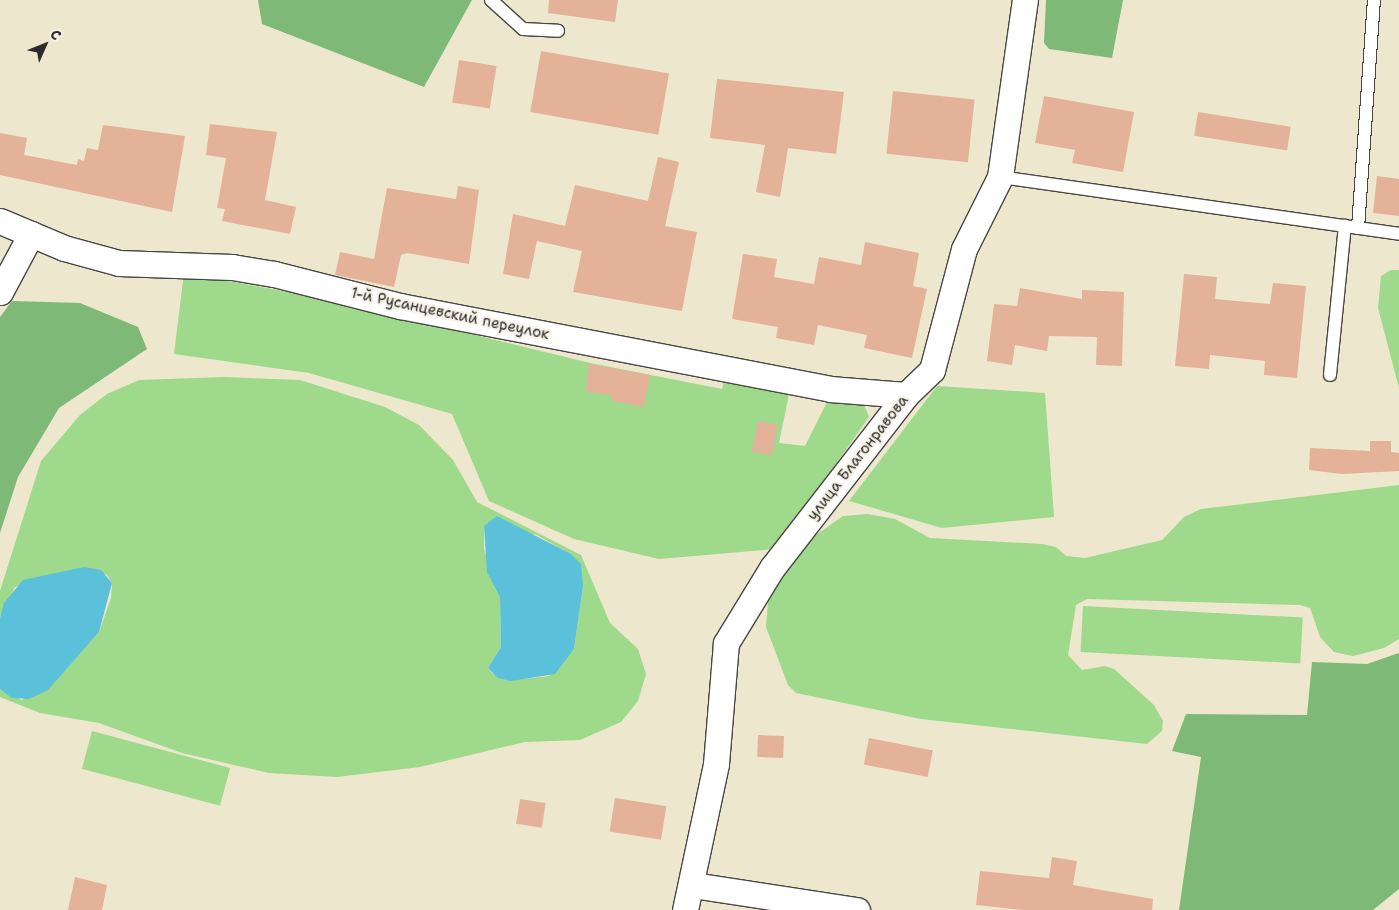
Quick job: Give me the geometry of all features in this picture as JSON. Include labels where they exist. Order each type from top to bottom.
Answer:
[{"type":"street","name":"улица Благонравова","points":[[685,910],[693,885],[716,764],[726,643],[772,568],[906,395],[932,370],[964,249],[1000,177],[1025,0]]},
{"type":"street","name":"1-й Русанцевский переулок","points":[[0,221],[31,234],[119,263],[232,267],[274,274],[400,306],[830,389],[906,395]]},
{"type":"street","points":[[0,292],[31,234]]},
{"type":"street","points":[[693,885],[857,910]]},
{"type":"lane","points":[[491,0],[523,29],[558,31]]},
{"type":"lane","points":[[1330,375],[1351,227],[1374,0]]},
{"type":"lane","points":[[1000,177],[1399,234]]},
{"type":"green space","points":[[258,0],[472,0],[424,87],[262,24]]},
{"type":"green space","points":[[1046,0],[1123,0],[1112,58],[1049,49],[1044,43]]},
{"type":"green space","points":[[1391,270],[1399,270],[1399,388],[1378,308],[1381,276]]},
{"type":"green space","points":[[184,273],[327,299],[590,363],[722,389],[725,377],[790,389],[779,443],[805,446],[830,396],[862,400],[869,417],[776,549],[659,559],[574,539],[489,501],[452,414],[309,373],[174,354]]},
{"type":"green space","points":[[12,301],[80,303],[138,327],[147,349],[59,408],[18,477],[0,533],[0,317]]},
{"type":"green space","points":[[224,377],[300,380],[385,407],[419,425],[453,460],[477,502],[581,555],[610,623],[638,649],[646,674],[638,701],[621,722],[580,740],[525,742],[420,767],[337,777],[269,773],[182,753],[99,723],[40,713],[0,697],[0,689],[22,700],[64,671],[99,632],[111,598],[112,583],[107,575],[84,567],[15,587],[0,619],[0,591],[41,461],[80,415],[107,394],[139,380]],"holes":[[[484,526],[537,535],[570,554],[583,586],[574,649],[549,676],[523,679],[493,674],[488,668],[501,647],[500,597],[484,549]]]},
{"type":"green space","points":[[937,386],[1045,393],[1054,517],[942,528],[849,501]]},
{"type":"green space","points":[[1399,485],[1399,639],[1384,648],[1353,656],[1334,652],[1320,637],[1310,608],[1300,605],[1087,599],[1076,605],[1068,655],[1082,670],[1105,666],[1114,669],[1154,705],[1163,721],[1162,731],[1147,744],[921,719],[796,693],[788,685],[766,627],[768,602],[774,588],[813,537],[843,516],[868,514],[895,519],[930,538],[1042,544],[1056,547],[1066,556],[1085,558],[1162,540],[1184,517],[1201,509]]},
{"type":"green space","points":[[1083,606],[1303,618],[1300,663],[1081,652]]},
{"type":"green space","points":[[1399,653],[1399,889],[1373,910],[1179,910],[1201,757],[1172,751],[1186,714],[1307,715],[1312,662],[1367,664]]},
{"type":"green space","points":[[92,731],[230,768],[220,806],[82,769]]},
{"type":"water","points":[[497,516],[571,554],[581,564],[583,586],[574,649],[555,674],[511,681],[498,678],[488,668],[501,647],[500,597],[487,572],[484,526]]},
{"type":"water","points":[[84,567],[101,570],[112,583],[99,632],[48,690],[29,699],[12,698],[0,689],[0,619],[4,603],[23,580]]},
{"type":"building","points":[[549,0],[618,0],[615,22],[548,13]]},
{"type":"building","points":[[541,51],[669,74],[658,135],[530,112]]},
{"type":"building","points":[[459,60],[497,66],[490,108],[452,102]]},
{"type":"building","points":[[717,79],[844,92],[836,154],[788,148],[780,197],[756,192],[765,145],[710,138]]},
{"type":"building","points":[[893,91],[975,100],[968,162],[886,154]]},
{"type":"building","points":[[1044,96],[1134,112],[1123,172],[1072,163],[1075,150],[1035,143]]},
{"type":"building","points":[[1198,112],[1291,127],[1287,150],[1194,136]]},
{"type":"building","points":[[210,124],[277,132],[265,200],[296,207],[290,234],[222,221],[225,209],[217,208],[226,158],[206,155]]},
{"type":"building","points":[[103,125],[185,136],[172,212],[0,175],[0,133],[27,138],[24,155],[77,165],[78,159],[84,161],[87,148],[98,150]]},
{"type":"building","points":[[658,157],[679,162],[665,226],[697,232],[682,311],[573,292],[582,251],[537,241],[529,279],[503,274],[513,214],[565,226],[575,185],[648,201]]},
{"type":"building","points":[[1377,176],[1399,179],[1399,216],[1373,213]]},
{"type":"building","points":[[458,186],[479,190],[469,264],[407,253],[401,255],[394,287],[335,275],[340,252],[374,259],[387,188],[456,199]]},
{"type":"building","points":[[865,242],[919,253],[913,286],[927,289],[912,358],[864,348],[867,335],[818,325],[814,345],[776,338],[778,327],[732,319],[743,254],[777,259],[774,277],[814,284],[819,257],[861,265]]},
{"type":"building","points":[[1184,274],[1217,277],[1215,299],[1270,304],[1273,283],[1306,286],[1297,378],[1264,375],[1265,361],[1210,355],[1209,369],[1175,366]]},
{"type":"building","points":[[1020,288],[1082,299],[1082,290],[1124,292],[1122,366],[1096,365],[1097,337],[1049,336],[1047,351],[1015,345],[1012,365],[987,361],[994,304],[1017,306]]},
{"type":"building","points":[[589,364],[650,375],[644,407],[611,401],[612,395],[586,392]]},
{"type":"building","points":[[758,421],[778,425],[772,455],[752,451]]},
{"type":"building","points":[[1370,441],[1391,441],[1391,452],[1399,453],[1399,471],[1342,474],[1309,470],[1310,448],[1370,451]]},
{"type":"building","points":[[758,735],[784,736],[783,758],[757,757]]},
{"type":"building","points":[[869,738],[933,750],[928,777],[864,765]]},
{"type":"building","points":[[615,798],[666,806],[661,840],[610,832]]},
{"type":"building","points":[[520,799],[546,803],[542,828],[516,824]]},
{"type":"building","points":[[1052,857],[1077,861],[1073,885],[1153,899],[1152,910],[1024,910],[976,905],[980,871],[1049,878]]},
{"type":"building","points":[[75,877],[107,885],[102,910],[68,910]]}]
